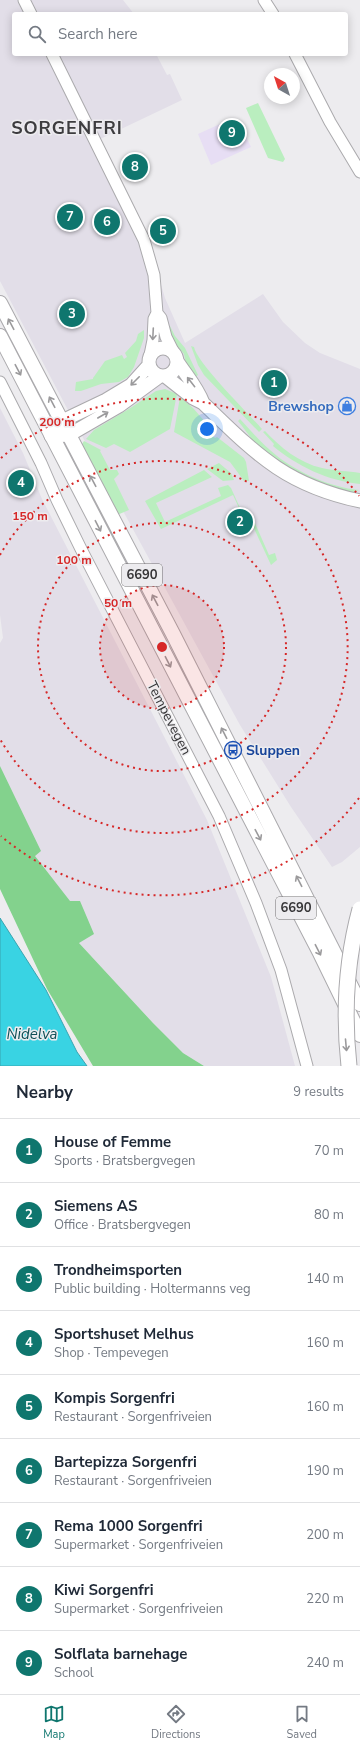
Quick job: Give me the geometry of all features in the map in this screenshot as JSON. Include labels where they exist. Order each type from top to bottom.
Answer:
[{"type":"highway","points":[[349,1066],[345,1025],[346,984],[353,937],[360,909]]},
{"type":"main road","name":"6690","points":[[0,303],[173,634],[360,1004]]},
{"type":"main road","name":"6690","points":[[0,336],[316,945],[360,1035]]},
{"type":"main road","points":[[51,436],[62,421],[106,400],[131,385],[149,360],[153,351],[162,347],[167,348],[176,357],[190,381],[199,392],[203,403]]},
{"type":"main road","points":[[51,436],[69,435],[119,406],[163,376],[173,373],[176,369],[176,357]]},
{"type":"main road","points":[[149,360],[153,372],[163,376],[193,398],[203,403],[253,451],[282,472],[315,488],[334,495],[360,501]]},
{"type":"street","points":[[24,0],[30,12]]},
{"type":"street","points":[[264,0],[272,12]]},
{"type":"street","points":[[53,56],[144,240],[154,275],[157,313],[154,319],[153,340],[149,360]]},
{"type":"street","points":[[296,56],[330,122],[360,172]]},
{"type":"street","points":[[157,313],[161,318],[166,337],[176,357]]},
{"type":"street","name":"Tempevegen","points":[[0,382],[41,463],[81,549],[219,816],[256,903],[281,970],[307,1066]]},
{"type":"shaded area","points":[[0,0],[123,0],[132,12],[12,12],[12,56],[157,56],[167,75],[170,74],[182,100],[98,140],[147,238],[165,298],[185,343],[263,294],[283,322],[305,343],[320,353],[360,369],[360,847],[342,862],[332,867],[291,807],[240,725],[70,414],[0,281]]},
{"type":"shaded area","points":[[233,118],[241,138],[246,137],[251,147],[211,165],[198,134]]},
{"type":"shaded area","points":[[0,408],[23,453],[42,499],[207,820],[271,977],[295,1066],[204,1066],[183,1053],[79,943],[70,902],[34,856],[0,766],[0,643],[3,638],[0,615]]},
{"type":"green space","points":[[258,103],[285,159],[283,162],[268,158],[246,108]]},
{"type":"green space","points":[[170,326],[175,336],[185,348],[198,375],[193,379],[186,364],[184,354],[173,341],[167,327]]},
{"type":"green space","points":[[144,330],[144,338],[134,367],[128,377],[119,382],[101,384],[81,391],[75,391],[76,382],[93,379],[105,361],[122,355],[124,359],[127,357],[125,353],[136,341],[138,334]]},
{"type":"green space","points":[[191,346],[194,347],[197,354],[213,376],[262,429],[259,432],[204,375],[198,365]]},
{"type":"green space","points":[[165,389],[177,394],[170,429],[130,452],[114,444],[106,448],[86,439],[94,430],[156,391]]},
{"type":"green space","points":[[180,397],[193,408],[214,432],[213,436],[215,438],[217,437],[244,458],[249,481],[244,481],[230,462],[174,432]]},
{"type":"green space","points":[[240,419],[272,452],[295,468],[315,478],[337,486],[359,490],[353,492],[328,487],[315,482],[287,467],[255,443],[238,421]]},
{"type":"green space","points":[[265,431],[290,454],[314,466],[360,473],[360,484],[336,480],[292,460],[273,446],[274,444],[263,432]]},
{"type":"green space","points":[[84,441],[101,450],[100,451],[110,470],[117,470],[119,474],[114,479],[129,510],[117,515],[84,450],[82,444]]},
{"type":"green space","points":[[219,463],[231,473],[234,480],[223,481],[207,469]]},
{"type":"green space","points":[[204,470],[212,477],[156,503],[165,522],[221,496],[218,488],[228,485],[231,488],[246,521],[233,495],[161,529],[145,501]]},
{"type":"green space","points":[[254,521],[269,555],[275,553],[277,560],[271,565],[251,522]]},
{"type":"green space","points":[[0,766],[41,851],[35,856],[70,901],[80,901],[94,934],[79,943],[183,1053],[204,1066],[93,1066],[47,989],[0,889]]},
{"type":"water","name":"Nidelva","points":[[0,918],[46,990],[77,1052],[87,1066],[0,1066]]},
{"type":"place","name":"Solflata barnehage","points":[[232,133]]},
{"type":"place","name":"Kiwi Sorgenfri","points":[[135,167]]},
{"type":"place","name":"Rema 1000 Sorgenfri","points":[[70,217]]},
{"type":"place","name":"Bartepizza Sorgenfri","points":[[107,222]]},
{"type":"place","name":"Kompis Sorgenfri","points":[[163,231]]},
{"type":"place","name":"Trondheimsporten","points":[[72,314]]},
{"type":"place","name":"House of Femme","points":[[274,383]]},
{"type":"place","name":"Brewshop","points":[[347,406]]},
{"type":"place","name":"Sportshuset Melhus","points":[[21,483]]},
{"type":"place","name":"Siemens AS","points":[[240,522]]},
{"type":"place","name":"Sluppen","points":[[233,750]]},
{"type":"district","name":"SORGENFRI","points":[[67,128]]}]
